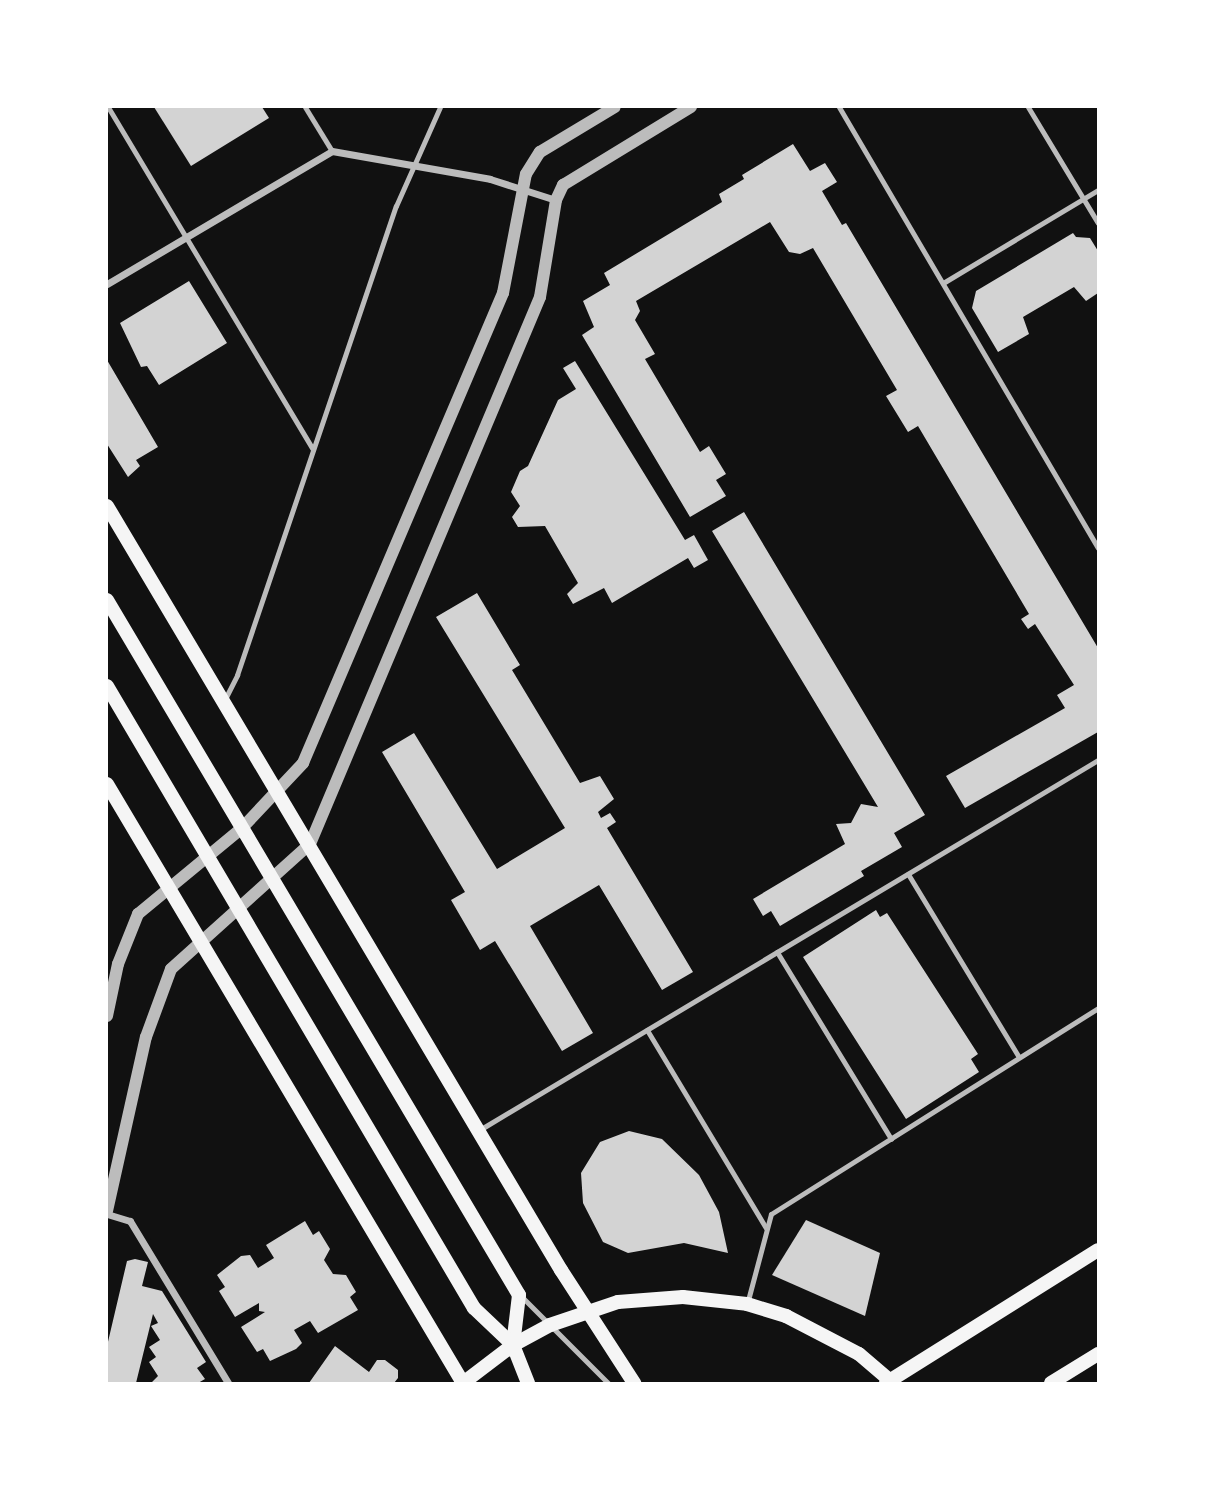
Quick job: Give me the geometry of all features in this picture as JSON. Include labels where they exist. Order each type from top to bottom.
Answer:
[{"type":"main road","points":[[107,506],[478,1130],[587,1311],[634,1383]]},
{"type":"main road","points":[[107,600],[519,1295],[513,1345]]},
{"type":"main road","points":[[107,686],[481,1318],[513,1345],[528,1383]]},
{"type":"main road","points":[[107,784],[463,1383],[513,1345],[550,1325],[587,1311],[672,1297],[747,1304],[824,1333],[890,1382],[1098,1250]]},
{"type":"main road","points":[[1051,1383],[1098,1354]]},
{"type":"street","points":[[107,1016],[118,964],[138,915],[243,827],[303,764],[324,722],[503,293],[522,188],[540,152],[615,107]]},
{"type":"street","points":[[228,1383],[130,1221],[107,1212],[146,1037],[171,969],[237,905],[310,844],[540,297],[556,200],[563,184],[691,107]]},
{"type":"street","points":[[107,284],[332,150],[522,188],[556,200]]},
{"type":"lane","points":[[108,107],[313,449]]},
{"type":"lane","points":[[305,107],[332,150]]},
{"type":"lane","points":[[223,702],[237,675],[413,166],[440,107]]},
{"type":"lane","points":[[839,107],[1098,548]]},
{"type":"lane","points":[[1028,107],[1098,223]]},
{"type":"lane","points":[[943,283],[1098,190]]},
{"type":"lane","points":[[478,1130],[1098,760]]},
{"type":"lane","points":[[908,874],[1019,1057]]},
{"type":"lane","points":[[777,952],[891,1139]]},
{"type":"lane","points":[[747,1304],[771,1214],[1098,1008]]},
{"type":"lane","points":[[648,1030],[766,1228]]},
{"type":"lane","points":[[519,1295],[608,1383]]},
{"type":"building","points":[[154,107],[262,107],[269,118],[191,166]]},
{"type":"building","points":[[793,144],[810,171],[825,163],[837,182],[822,191],[842,225],[846,223],[1098,648],[1098,732],[965,808],[946,776],[1065,708],[1057,695],[1074,685],[1035,624],[1028,629],[1021,619],[1029,614],[918,426],[908,432],[886,396],[897,390],[813,248],[800,254],[789,252],[770,222],[636,301],[640,311],[635,320],[655,354],[645,359],[700,452],[709,446],[726,474],[716,480],[726,496],[690,517],[582,335],[594,327],[583,301],[610,285],[604,273],[722,202],[719,194],[744,179],[742,175]]},
{"type":"building","points":[[1073,233],[1076,237],[1090,238],[1098,251],[1098,293],[1086,301],[1074,287],[1023,317],[1029,334],[998,352],[972,308],[976,291]]},
{"type":"building","points":[[189,281],[227,343],[159,385],[147,366],[141,367],[120,323]]},
{"type":"building","points":[[107,360],[158,447],[136,460],[140,466],[128,477],[107,444]]},
{"type":"building","points":[[575,361],[685,540],[694,535],[708,560],[694,568],[688,558],[612,603],[604,588],[573,604],[567,594],[578,583],[545,526],[518,527],[512,517],[520,506],[511,492],[520,471],[528,466],[558,400],[576,389],[563,368]]},
{"type":"building","points":[[744,512],[925,815],[894,833],[902,847],[861,871],[864,876],[780,926],[771,911],[763,916],[753,899],[845,844],[836,824],[851,823],[861,804],[878,807],[712,531]]},
{"type":"building","points":[[477,593],[520,665],[512,670],[580,783],[600,776],[614,799],[598,812],[601,818],[610,813],[616,822],[607,828],[693,972],[662,990],[599,885],[530,926],[593,1033],[562,1051],[495,941],[480,950],[451,900],[465,892],[382,752],[414,733],[497,869],[565,828],[436,617]]},
{"type":"building","points":[[876,910],[880,917],[887,913],[978,1054],[971,1059],[979,1072],[906,1119],[803,957]]},
{"type":"building","points":[[629,1131],[662,1139],[699,1175],[719,1212],[728,1253],[684,1243],[628,1253],[603,1242],[583,1203],[581,1173],[600,1142]]},
{"type":"building","points":[[806,1220],[880,1253],[865,1316],[772,1275]]},
{"type":"building","points":[[305,1221],[313,1235],[319,1231],[330,1249],[324,1260],[333,1274],[346,1275],[356,1292],[350,1297],[358,1310],[318,1333],[310,1321],[294,1330],[302,1343],[296,1349],[270,1361],[263,1349],[257,1352],[241,1327],[265,1312],[259,1311],[259,1303],[235,1317],[219,1291],[225,1287],[217,1275],[241,1256],[250,1255],[258,1268],[274,1258],[266,1245]]},
{"type":"building","points":[[135,1259],[148,1262],[142,1286],[162,1291],[206,1362],[197,1368],[205,1379],[198,1383],[151,1383],[158,1376],[149,1362],[156,1357],[149,1347],[160,1340],[151,1326],[158,1323],[153,1314],[136,1383],[107,1383],[107,1346],[127,1261]]},
{"type":"building","points":[[335,1346],[369,1372],[377,1360],[385,1360],[398,1370],[398,1378],[394,1383],[309,1383]]}]
